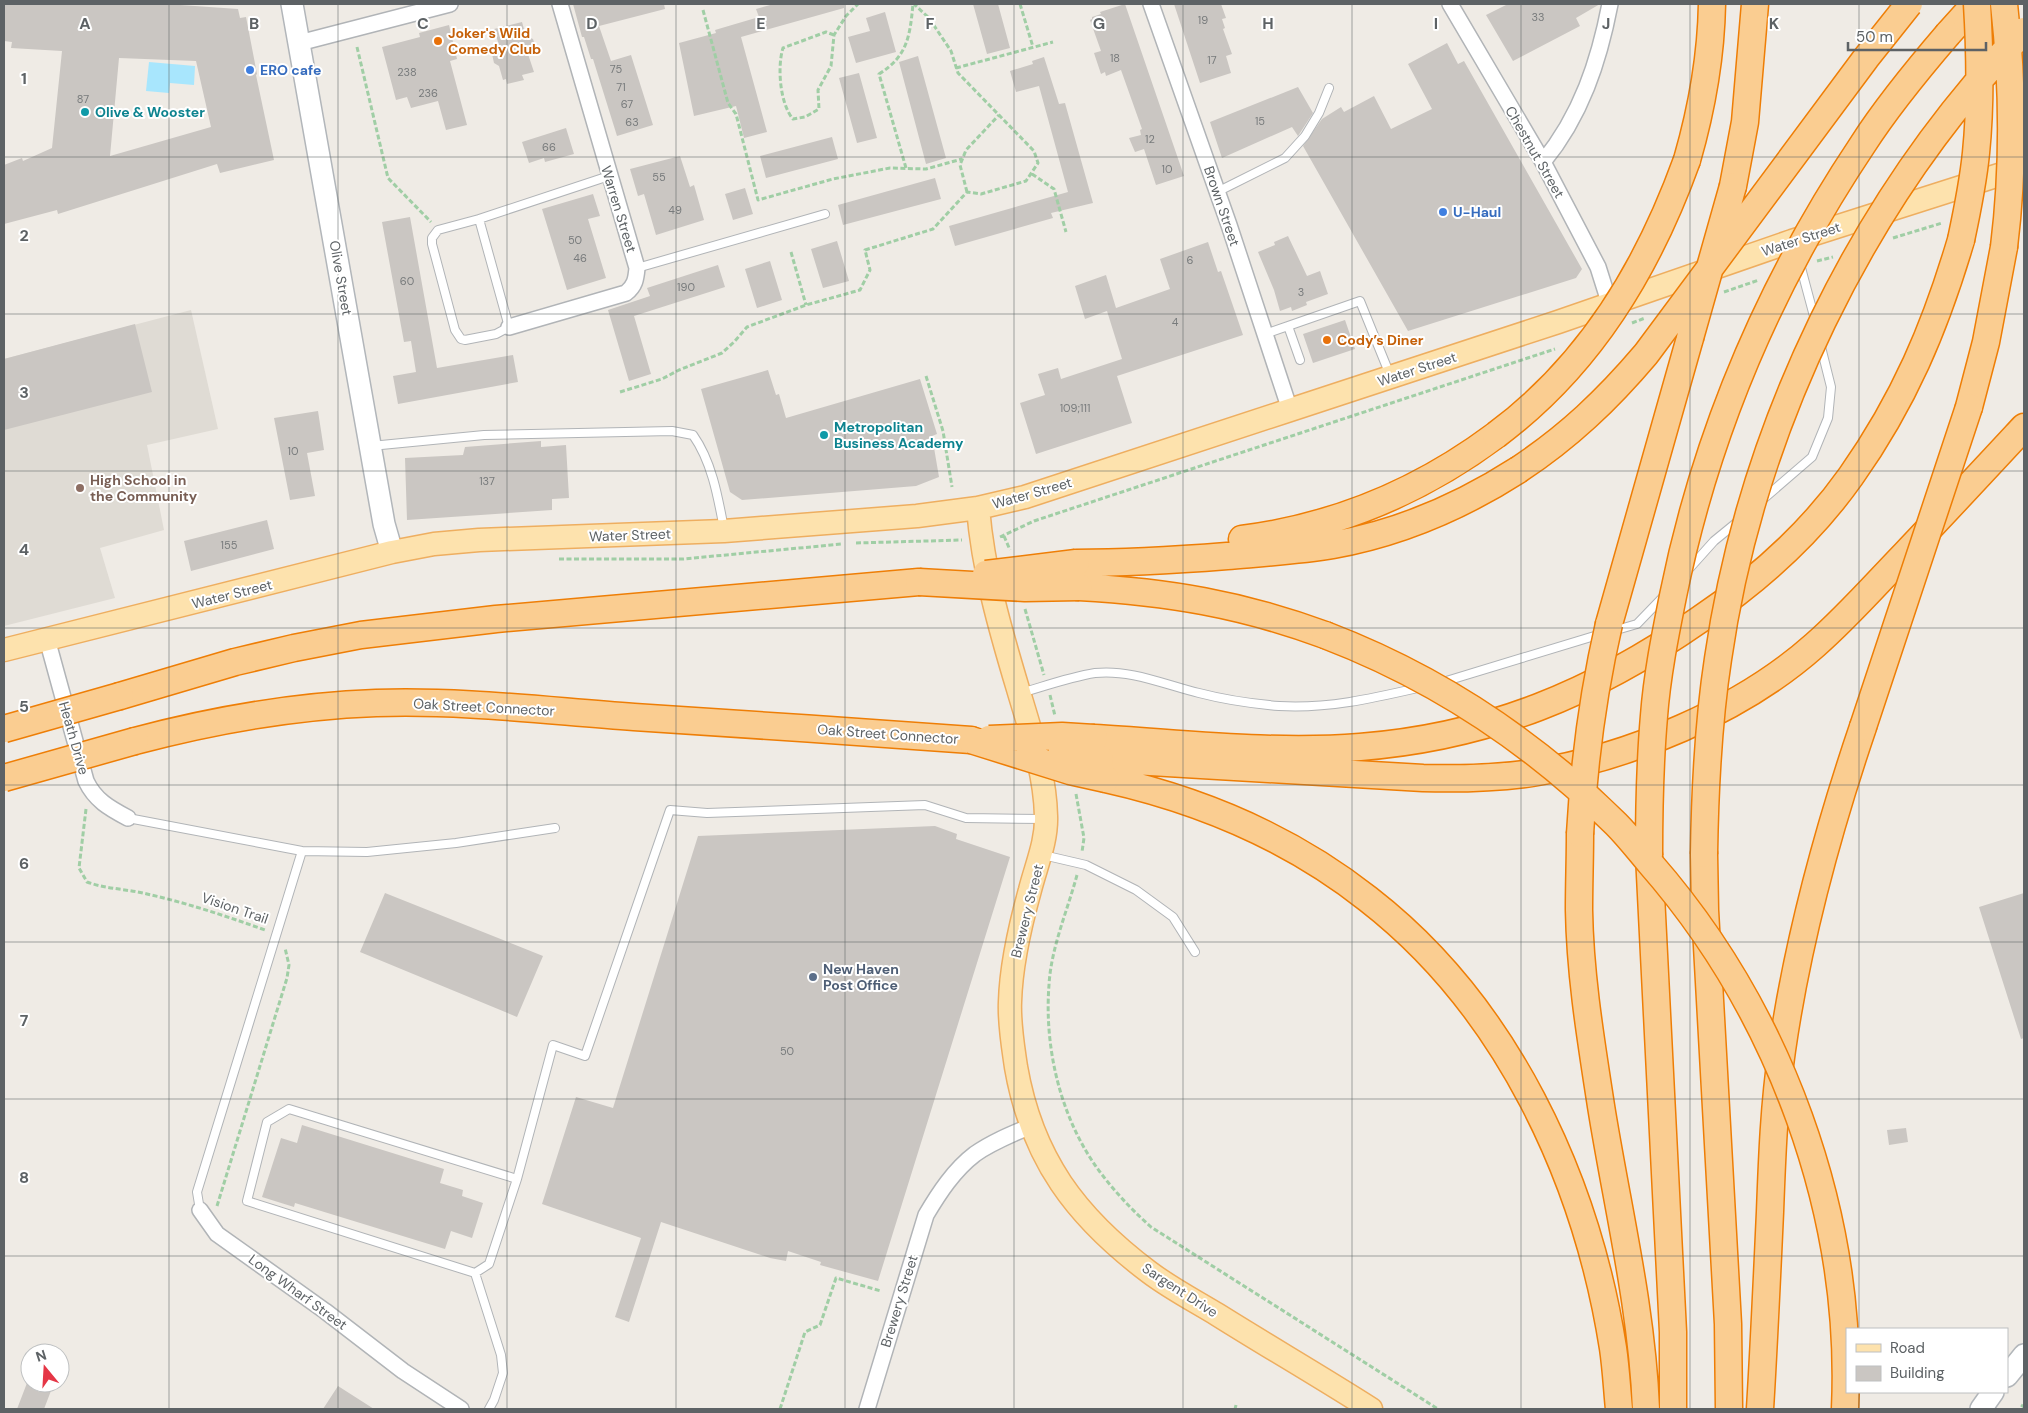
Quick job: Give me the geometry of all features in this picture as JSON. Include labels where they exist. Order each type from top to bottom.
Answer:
[{"type":"highway","points":[[1077,575],[1138,549],[1276,534],[1335,519],[1391,497],[1422,482],[1463,458],[1517,419],[1547,390],[1594,338],[1632,282],[1656,237],[1687,160],[1704,97],[1709,64],[1712,4]]},
{"type":"highway","points":[[1646,1409],[1643,1352],[1587,1011],[1579,910],[1580,834],[1591,716],[1609,624],[1733,186],[1745,122],[1755,4]]},
{"type":"highway","points":[[4,729],[235,662],[302,646],[362,635],[496,619],[919,582],[1025,588],[1077,575],[1141,563],[1301,550],[1400,528],[1432,516],[1492,486],[1518,470],[1548,450],[1600,406],[1651,346],[1866,58],[1910,4]]},
{"type":"highway","points":[[971,740],[1070,771],[1100,758],[1285,749],[1352,748],[1401,742],[1442,735],[1521,714],[1563,698],[1632,664],[1706,616],[1770,566],[1824,509],[1850,477],[1895,405],[1915,368],[1946,290],[1960,240],[1976,154],[1979,73],[1976,4]]},
{"type":"highway","points":[[1673,1409],[1673,1332],[1649,855],[1649,780],[1654,714],[1663,649],[1692,512],[1712,448],[1736,382],[1762,320],[1784,276],[1832,191],[1864,142],[1904,87],[1976,4]]},
{"type":"highway","points":[[1760,1409],[1771,1161],[1782,1052],[1809,904],[1822,856],[1863,727],[1968,407],[1988,334],[2004,247],[2012,152],[2011,94],[2004,4]]},
{"type":"highway","points":[[1729,1409],[1728,1324],[1707,950],[1704,854],[1707,751],[1725,618],[1744,533],[1766,459],[1826,314],[1879,220],[1935,137],[1976,85],[2024,31]]},
{"type":"highway","points":[[1100,758],[1413,778],[1458,779],[1531,773],[1607,757],[1678,729],[1725,706],[1758,688],[1814,646],[1871,590],[2024,427]]},
{"type":"highway","points":[[1077,575],[1254,612],[1325,635],[1419,676],[1481,713],[1548,762],[1618,826],[1671,886],[1716,949],[1771,1049],[1802,1126],[1816,1169],[1826,1211],[1842,1300],[1845,1337],[1845,1409]]},
{"type":"highway","name":"Oak Street Connector","points":[[4,778],[189,726],[311,707],[379,703],[479,706],[971,740]]},
{"type":"highway","points":[[971,740],[1062,736],[1179,799],[1246,824],[1328,871],[1368,899],[1417,943],[1466,997],[1488,1028],[1526,1087],[1546,1128],[1570,1184],[1592,1253],[1606,1308],[1619,1409]]},
{"type":"main road","name":"Water Street","points":[[4,650],[392,552],[434,544],[479,540],[724,531],[917,516],[978,508],[1025,497],[1610,305],[1792,241],[2024,167]]},
{"type":"main road","name":"Brewery Street","points":[[978,508],[980,538],[988,580],[1041,770],[1047,819],[1041,854],[1030,890],[1016,950],[1010,1003],[1013,1046],[1021,1092],[1031,1126]]},
{"type":"main road","name":"Sargent Drive","points":[[1031,1126],[1047,1162],[1060,1182],[1082,1210],[1122,1250],[1159,1278],[1372,1409]]},
{"type":"street","name":"Olive Street","points":[[292,4],[384,524],[392,552]]},
{"type":"street","points":[[299,43],[450,4]]},
{"type":"street","name":"Warren Street","points":[[509,327],[626,293],[633,288],[636,279],[637,268],[560,4]]},
{"type":"street","name":"Brown Street","points":[[1151,4],[1217,192],[1290,410]]},
{"type":"street","name":"Chestnut Street","points":[[1450,4],[1542,162],[1598,267],[1610,305]]},
{"type":"street","points":[[1542,162],[1560,140],[1581,101],[1597,60],[1610,4]]},
{"type":"street","name":"Heath Drive","points":[[48,639],[86,781],[92,794]]},
{"type":"street","points":[[92,794],[128,818]]},
{"type":"street","name":"Brewery Street","points":[[867,1409],[926,1215],[942,1189],[975,1155],[999,1140],[1031,1126]]},
{"type":"street","name":"Long Wharf Street","points":[[200,1210],[217,1234],[403,1371],[461,1409]]},
{"type":"street","points":[[2008,1375],[2024,1355]]},
{"type":"street","points":[[1981,1409],[1993,1393]]},
{"type":"lane","points":[[1217,192],[1286,158],[1306,136],[1319,114],[1329,88]]},
{"type":"lane","points":[[479,219],[509,327],[496,334],[470,340],[461,339],[457,335],[432,244],[434,234],[438,230],[479,219],[609,176]]},
{"type":"lane","points":[[637,268],[825,214]]},
{"type":"lane","points":[[1019,694],[1096,673],[1130,675],[1202,694],[1278,706],[1318,706],[1364,700],[1463,678],[1554,647],[1637,624],[1714,541],[1812,457],[1828,418],[1831,388],[1809,296],[1792,241]]},
{"type":"lane","points":[[1265,334],[1360,301],[1391,377]]},
{"type":"lane","points":[[1288,326],[1300,360]]},
{"type":"lane","points":[[371,446],[484,435],[542,432],[672,431],[693,435],[704,450],[718,497],[724,531]]},
{"type":"lane","points":[[517,1179],[289,1109],[267,1122],[247,1202],[474,1272],[489,1264],[517,1179],[553,1045],[585,1056],[670,810],[707,813],[925,805],[966,818],[1047,819]]},
{"type":"lane","points":[[128,818],[302,851],[367,852],[456,843],[555,828]]},
{"type":"lane","name":"Long Wharf Street","points":[[200,1210],[197,1192],[302,851]]},
{"type":"lane","points":[[1041,854],[1080,864],[1106,874],[1136,890],[1173,917],[1195,952]]},
{"type":"lane","points":[[474,1272],[501,1355],[503,1373],[489,1409]]},
{"type":"path","points":[[834,35],[826,32],[783,48],[779,59],[782,90],[786,111],[793,119],[805,117],[819,109],[818,90],[830,66],[834,35],[846,16],[858,4]]},
{"type":"path","points":[[913,4],[929,18],[947,44],[958,73],[1034,151],[1038,163],[1026,181],[981,194],[967,192]]},
{"type":"path","points":[[906,168],[879,74],[891,66],[902,54],[908,38],[913,4]]},
{"type":"path","points":[[1020,4],[1033,47]]},
{"type":"path","points":[[703,10],[728,103],[736,114],[758,200],[833,179],[890,168],[926,169],[962,159]]},
{"type":"path","points":[[956,68],[1052,42]]},
{"type":"path","points":[[357,48],[388,178],[438,230]]},
{"type":"path","points":[[967,192],[960,165],[962,159],[966,150],[999,115]]},
{"type":"path","points":[[1032,174],[1054,189],[1066,232]]},
{"type":"path","points":[[620,392],[662,379],[722,353],[747,327],[806,305],[860,290],[870,270],[865,250],[933,229],[967,192]]},
{"type":"path","points":[[791,252],[806,305]]},
{"type":"path","points":[[926,376],[943,432],[952,488]]},
{"type":"path","points":[[1012,560],[1007,540],[1004,536],[1018,527],[1239,452]]},
{"type":"path","points":[[1024,607],[1056,721]]},
{"type":"path","points":[[1076,792],[1084,838],[1080,864],[1062,924],[1048,985],[1050,1043],[1055,1074],[1082,1145],[1099,1171],[1130,1208],[1150,1227],[1438,1409]]},
{"type":"path","name":"Vision Trail","points":[[92,794],[86,808],[79,868],[87,882],[98,886],[165,898],[221,914],[276,934],[286,949],[289,965],[287,978],[220,1195],[214,1217],[217,1234]]},
{"type":"path","points":[[780,1409],[805,1332],[820,1325],[836,1278],[881,1291]]},
{"type":"shaded area","name":"High School in the Community","points":[[191,310],[218,429],[147,445],[164,530],[100,548],[115,598],[4,626],[4,359]]},
{"type":"water","points":[[149,62],[195,66],[194,85],[170,83],[169,93],[146,91]]},
{"type":"building","name":"Olive & Wooster","points":[[4,4],[166,4],[238,9],[240,18],[246,17],[274,160],[220,173],[217,164],[58,214],[57,210],[4,224],[4,165],[22,158],[23,161],[52,148],[62,51],[11,48],[12,42],[4,41]],"holes":[[[119,58],[196,61],[211,127],[110,156]]]},
{"type":"building","points":[[573,4],[664,4],[665,9],[599,26],[611,61],[631,55],[653,125],[617,136],[593,59],[591,59],[584,37],[582,37]]},
{"type":"building","points":[[774,4],[844,4],[844,8],[741,37],[767,132],[744,138],[736,106],[694,116],[679,43],[716,33],[715,30],[759,17],[756,9]]},
{"type":"building","points":[[973,4],[998,4],[1010,48],[987,54]]},
{"type":"building","points":[[1125,4],[1184,176],[1156,185],[1144,149],[1135,152],[1129,138],[1141,135],[1140,130],[1142,129],[1121,70],[1106,76],[1105,72],[1101,74],[1094,53],[1101,51],[1090,20],[1092,17],[1101,14],[1100,12]]},
{"type":"building","points":[[1174,4],[1221,4],[1226,18],[1222,19],[1225,28],[1223,29],[1232,54],[1226,56],[1231,73],[1200,83]]},
{"type":"building","points":[[1508,4],[1600,4],[1576,18],[1580,26],[1513,61],[1486,15]]},
{"type":"building","points":[[885,12],[896,52],[856,63],[848,37],[870,31],[866,18]]},
{"type":"building","points":[[522,22],[526,36],[533,39],[535,46],[528,54],[534,72],[522,75],[524,80],[507,84],[506,79],[503,80],[499,66],[494,63],[492,54],[498,42],[494,29]]},
{"type":"building","points":[[449,25],[457,59],[450,61],[467,125],[446,130],[438,101],[411,108],[407,97],[396,100],[382,47],[420,37],[419,33]]},
{"type":"building","points":[[1447,43],[1458,64],[1464,61],[1582,269],[1576,278],[1408,331],[1303,146],[1322,119],[1341,107],[1344,112],[1374,96],[1391,129],[1432,109],[1408,64]]},
{"type":"building","points":[[918,56],[946,158],[926,164],[899,62]]},
{"type":"building","points":[[1044,57],[1059,104],[1065,103],[1093,203],[1051,213],[1053,218],[955,246],[949,226],[1068,192],[1039,86],[1016,92],[1010,71],[1033,64],[1032,61]]},
{"type":"building","points":[[859,73],[877,138],[857,143],[839,78]]},
{"type":"building","points":[[1298,87],[1313,113],[1298,136],[1292,127],[1222,158],[1210,122]]},
{"type":"building","points":[[566,128],[574,154],[545,162],[544,158],[529,163],[522,142]]},
{"type":"building","points":[[832,137],[838,159],[766,178],[760,156]]},
{"type":"building","points":[[680,156],[690,187],[694,185],[704,220],[656,235],[644,194],[638,196],[630,169]]},
{"type":"building","points":[[935,178],[941,199],[843,225],[838,205]]},
{"type":"building","points":[[745,188],[753,214],[733,220],[725,194]]},
{"type":"building","points":[[593,194],[600,216],[588,219],[606,278],[567,290],[542,209]]},
{"type":"building","points":[[410,217],[437,368],[513,355],[518,382],[398,404],[393,376],[416,372],[411,341],[404,342],[382,222]]},
{"type":"building","points":[[1288,236],[1307,276],[1320,271],[1328,294],[1306,302],[1307,305],[1292,311],[1291,307],[1280,311],[1274,290],[1258,252],[1275,245],[1274,242]]},
{"type":"building","points":[[837,241],[849,281],[823,288],[811,249]]},
{"type":"building","points":[[1208,242],[1218,272],[1221,271],[1243,335],[1117,376],[1132,423],[1036,454],[1020,403],[1045,395],[1038,374],[1058,368],[1061,379],[1122,359],[1107,311],[1085,319],[1075,286],[1106,275],[1116,308],[1170,289],[1160,259]]},
{"type":"building","points":[[770,261],[782,300],[757,308],[745,269]]},
{"type":"building","points":[[718,265],[725,287],[634,316],[651,374],[629,381],[608,310],[650,296],[647,288]]},
{"type":"building","points":[[1345,320],[1355,349],[1313,363],[1303,334]]},
{"type":"building","points":[[135,324],[152,392],[4,430],[4,359]]},
{"type":"building","name":"Metropolitan Business Academy","points":[[768,370],[776,395],[779,394],[786,418],[920,379],[937,434],[932,436],[939,477],[916,486],[742,500],[730,492],[701,389]]},
{"type":"building","points":[[318,411],[324,450],[307,453],[315,496],[290,500],[274,418]]},
{"type":"building","points":[[541,441],[541,447],[566,445],[569,498],[552,499],[552,510],[407,520],[405,458],[463,455],[465,447]]},
{"type":"building","points":[[267,520],[274,549],[191,571],[184,541]]},
{"type":"building","name":"New Haven Post Office","points":[[935,826],[957,834],[956,839],[1010,857],[878,1281],[820,1265],[821,1262],[788,1251],[786,1261],[770,1258],[661,1222],[629,1322],[615,1317],[641,1238],[542,1204],[576,1097],[613,1108],[698,836]]},
{"type":"building","points":[[385,893],[543,956],[517,1017],[360,952]]},
{"type":"building","points":[[2024,893],[2024,1038],[2021,1039],[1979,907]]},
{"type":"building","points":[[302,1125],[444,1169],[440,1183],[463,1190],[462,1196],[483,1203],[472,1238],[451,1231],[445,1249],[295,1203],[294,1207],[262,1197],[281,1138],[297,1143]]},
{"type":"building","points":[[1906,1128],[1908,1142],[1889,1145],[1887,1130]]},
{"type":"building","points":[[338,1386],[374,1409],[323,1409]]},
{"type":"building","points":[[23,1393],[50,1393],[44,1409],[17,1409]]},
{"type":"place","name":"Joker's Wild Comedy Club","points":[[438,41]]},
{"type":"place","name":"ERO cafe","points":[[250,70]]},
{"type":"place","name":"Olive & Wooster","points":[[85,112]]},
{"type":"place","name":"U-Haul","points":[[1443,212]]},
{"type":"place","name":"Cody’s Diner","points":[[1327,340]]},
{"type":"place","name":"Metropolitan Business Academy","points":[[824,435]]},
{"type":"place","name":"High School in the Community","points":[[80,488]]},
{"type":"place","name":"New Haven Post Office","points":[[813,977]]}]
